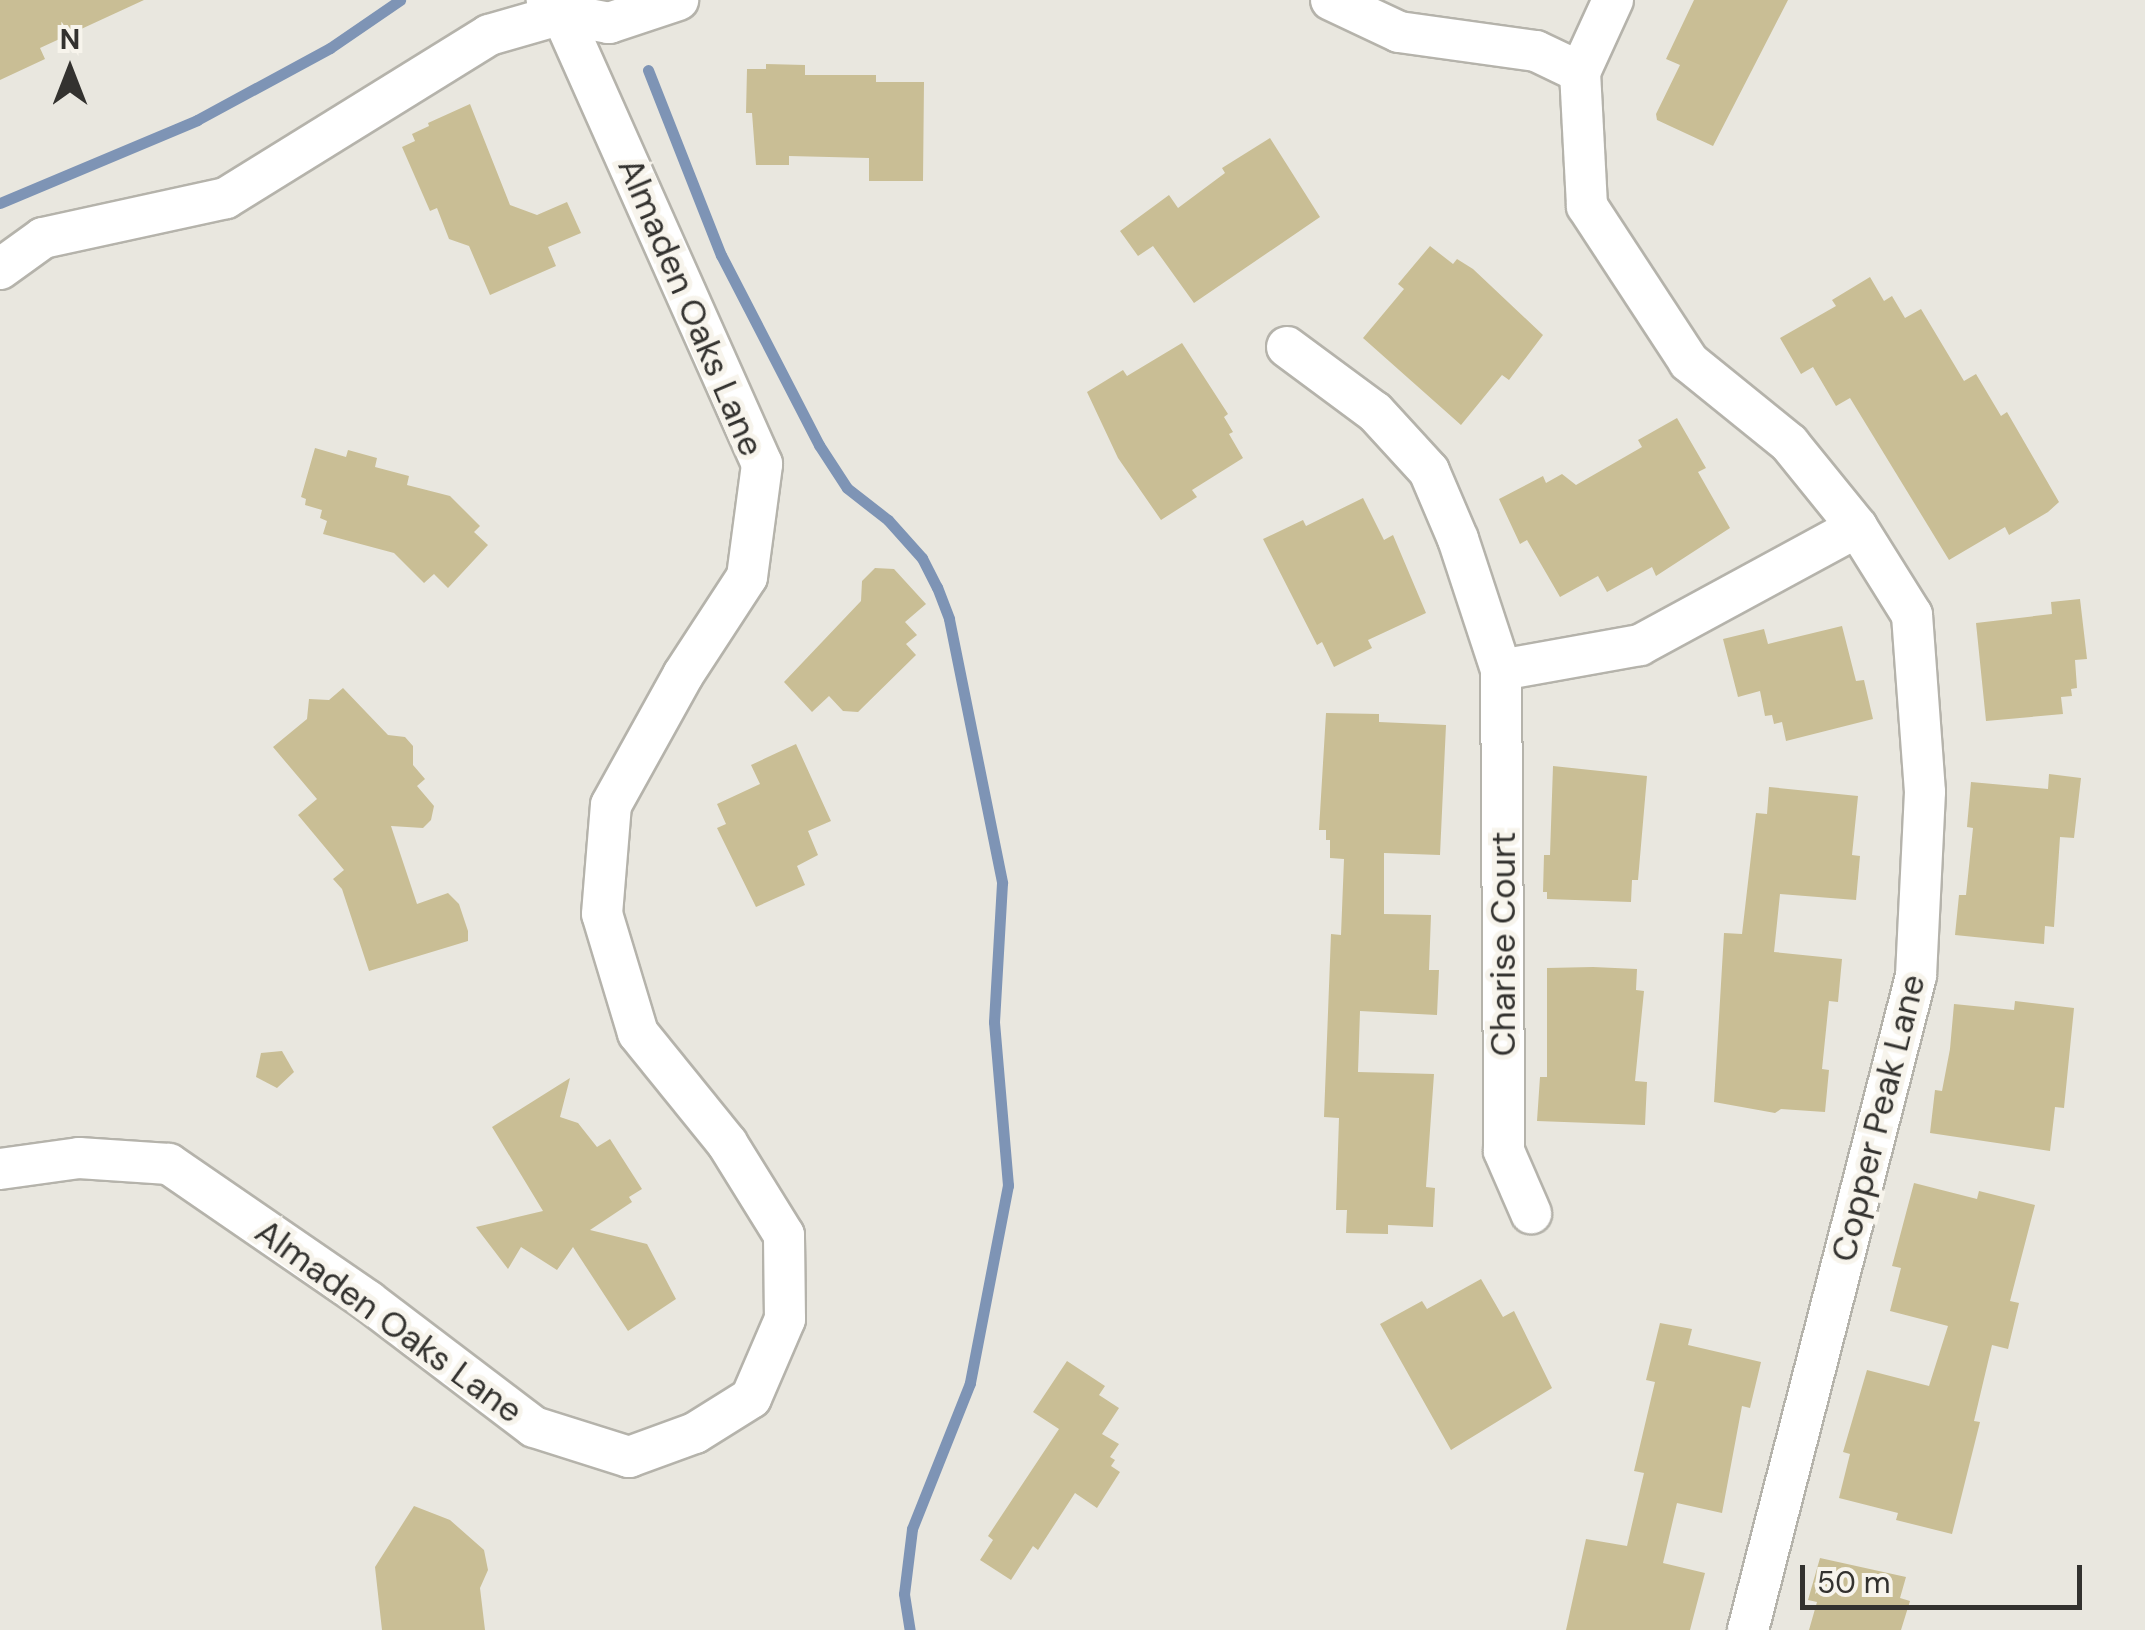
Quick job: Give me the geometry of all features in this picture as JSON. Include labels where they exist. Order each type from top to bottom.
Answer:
[{"type":"street","points":[[0,270],[42,238],[226,198],[489,35],[555,7],[609,23],[678,0]]},
{"type":"street","points":[[1331,0],[1400,32],[1536,51],[1580,72]]},
{"type":"street","name":"Copper Peak Lane","points":[[1613,0],[1580,72],[1586,206],[1689,362],[1789,442],[1856,527],[1912,615],[1925,792],[1916,976],[1748,1630]]},
{"type":"street","name":"Almaden Oaks Lane","points":[[0,1170],[79,1158],[169,1164],[368,1301],[534,1427],[629,1457],[695,1433],[751,1398],[785,1319],[784,1236],[727,1143],[638,1033],[602,914],[611,805],[683,674],[747,577],[762,464],[555,7]]},
{"type":"street","name":"Charise Court","points":[[1286,347],[1375,412],[1429,472],[1458,539],[1501,670],[1504,1151],[1532,1214]]},
{"type":"street","points":[[1501,670],[1640,645],[1856,527]]},
{"type":"building","points":[[0,0],[144,0],[40,48],[45,59],[0,80]]},
{"type":"building","points":[[1694,0],[1788,0],[1713,146],[1657,120],[1656,114],[1680,65],[1666,59]]},
{"type":"building","points":[[766,64],[805,65],[805,75],[876,75],[876,82],[924,82],[923,181],[869,181],[869,158],[789,156],[789,165],[756,165],[752,113],[746,113],[747,69],[766,69]]},
{"type":"building","points":[[470,104],[510,205],[537,215],[567,202],[581,233],[548,247],[556,266],[490,295],[469,246],[449,239],[437,208],[430,211],[402,147],[415,141],[412,134],[429,126],[428,123]]},
{"type":"building","points":[[1270,138],[1320,217],[1194,303],[1153,246],[1138,256],[1120,231],[1169,195],[1178,208],[1225,173],[1222,168]]},
{"type":"building","points":[[1430,246],[1453,264],[1457,259],[1473,269],[1543,335],[1509,380],[1502,375],[1461,425],[1363,338],[1404,289],[1398,284]]},
{"type":"building","points":[[1870,277],[1884,301],[1892,296],[1905,318],[1921,309],[1964,381],[1976,374],[2001,416],[2007,412],[2059,502],[2048,512],[2009,535],[2005,527],[1949,560],[1850,398],[1836,406],[1813,367],[1801,374],[1780,338],[1836,306],[1832,300]]},
{"type":"building","points":[[1182,343],[1228,414],[1224,417],[1233,432],[1229,434],[1243,458],[1192,490],[1197,497],[1161,520],[1118,458],[1087,392],[1123,370],[1127,376]]},
{"type":"building","points":[[1677,418],[1706,468],[1698,472],[1730,528],[1656,576],[1652,567],[1607,592],[1598,576],[1560,597],[1527,540],[1520,544],[1499,499],[1543,476],[1546,483],[1562,474],[1576,485],[1642,447],[1638,440]]},
{"type":"building","points":[[315,448],[346,457],[348,450],[377,458],[375,467],[409,476],[407,485],[450,496],[480,526],[474,532],[488,545],[448,588],[434,574],[424,583],[394,553],[323,534],[327,521],[320,518],[322,510],[305,505],[306,499],[301,497]]},
{"type":"building","points":[[1363,498],[1384,540],[1393,535],[1426,613],[1368,640],[1372,648],[1334,667],[1322,642],[1317,645],[1263,539],[1303,520],[1306,526]]},
{"type":"building","points":[[875,568],[894,569],[926,604],[905,622],[917,635],[906,644],[916,655],[858,712],[843,711],[829,696],[812,712],[784,682],[861,601],[862,581]]},
{"type":"building","points":[[2080,599],[2087,659],[2075,660],[2077,688],[2071,689],[2072,696],[2061,697],[2063,714],[1986,721],[1976,623],[2052,614],[2051,602]]},
{"type":"building","points":[[1842,626],[1856,681],[1864,680],[1873,719],[1786,741],[1782,722],[1774,724],[1772,715],[1765,716],[1760,691],[1738,697],[1723,639],[1764,629],[1768,644]]},
{"type":"building","points":[[343,688],[388,735],[405,737],[413,746],[413,765],[425,779],[417,786],[434,806],[431,820],[423,828],[391,826],[417,904],[448,893],[459,904],[468,931],[468,941],[369,971],[342,889],[333,879],[344,870],[298,815],[317,799],[273,747],[307,719],[309,699],[329,700]]},
{"type":"building","points":[[1326,713],[1379,714],[1379,722],[1446,725],[1440,855],[1384,853],[1384,914],[1431,915],[1429,970],[1439,970],[1437,1015],[1360,1011],[1358,1072],[1434,1074],[1426,1187],[1435,1188],[1433,1227],[1388,1225],[1388,1234],[1346,1233],[1347,1210],[1336,1210],[1339,1118],[1324,1117],[1331,934],[1341,935],[1344,859],[1330,858],[1330,840],[1326,840],[1326,830],[1319,830]]},
{"type":"building","points":[[796,744],[831,821],[808,831],[818,855],[797,866],[805,885],[756,907],[717,828],[726,824],[717,804],[760,784],[751,765]]},
{"type":"building","points":[[1553,766],[1647,776],[1638,880],[1632,880],[1631,902],[1547,899],[1547,892],[1543,892],[1544,855],[1550,855]]},
{"type":"building","points":[[2049,774],[2081,778],[2074,838],[2060,837],[2054,927],[2045,926],[2044,944],[1955,935],[1959,895],[1966,895],[1973,828],[1967,827],[1971,782],[2048,789]]},
{"type":"building","points":[[1769,787],[1858,796],[1852,855],[1860,856],[1856,900],[1780,894],[1774,952],[1842,959],[1838,1002],[1829,1001],[1822,1069],[1829,1070],[1825,1112],[1781,1109],[1775,1113],[1714,1102],[1724,933],[1742,934],[1756,813],[1767,814]]},
{"type":"building","points":[[1547,968],[1637,969],[1636,990],[1644,991],[1635,1081],[1647,1082],[1645,1125],[1537,1121],[1540,1077],[1547,1077]]},
{"type":"building","points":[[2015,1001],[2074,1008],[2064,1108],[2055,1107],[2050,1151],[1930,1133],[1935,1090],[1942,1091],[1950,1049],[1954,1004],[2014,1010]]},
{"type":"building","points":[[282,1051],[294,1072],[277,1088],[256,1077],[261,1053]]},
{"type":"building","points":[[570,1078],[560,1117],[578,1123],[597,1147],[610,1139],[642,1189],[629,1197],[632,1202],[590,1230],[647,1244],[676,1299],[628,1331],[573,1247],[557,1270],[521,1247],[508,1269],[476,1227],[543,1211],[492,1127]]},
{"type":"building","points":[[1914,1183],[1977,1199],[1979,1191],[2035,1205],[2010,1301],[2019,1303],[2008,1349],[1992,1345],[1974,1421],[1980,1422],[1952,1534],[1896,1520],[1898,1513],[1839,1498],[1850,1454],[1843,1452],[1867,1370],[1929,1386],[1948,1326],[1890,1311],[1901,1268],[1892,1266]]},
{"type":"building","points":[[1481,1279],[1503,1317],[1514,1311],[1552,1388],[1451,1450],[1380,1324],[1422,1301],[1427,1309]]},
{"type":"building","points":[[1660,1323],[1692,1329],[1688,1345],[1761,1362],[1750,1408],[1742,1406],[1722,1513],[1677,1503],[1663,1563],[1705,1573],[1690,1630],[1566,1630],[1586,1539],[1627,1546],[1644,1473],[1634,1471],[1655,1382],[1646,1380]]},
{"type":"building","points":[[1067,1361],[1105,1386],[1099,1395],[1119,1408],[1102,1434],[1119,1444],[1110,1457],[1115,1460],[1111,1466],[1120,1472],[1097,1508],[1075,1493],[1038,1550],[1033,1546],[1011,1580],[980,1560],[993,1540],[988,1536],[1059,1429],[1033,1412]]},
{"type":"building","points":[[414,1506],[450,1520],[484,1550],[488,1570],[480,1588],[485,1630],[382,1630],[375,1567]]},
{"type":"building","points":[[1820,1558],[1906,1577],[1900,1598],[1910,1601],[1901,1630],[1809,1630],[1817,1602],[1808,1600]]},
{"type":"waterway","points":[[0,203],[197,120],[330,48],[400,0]]},
{"type":"waterway","points":[[648,70],[721,255],[819,445],[847,488],[888,520],[922,558],[937,587],[949,619],[1002,883],[994,1022],[1008,1185],[970,1383],[912,1529],[904,1594],[910,1630]]}]
